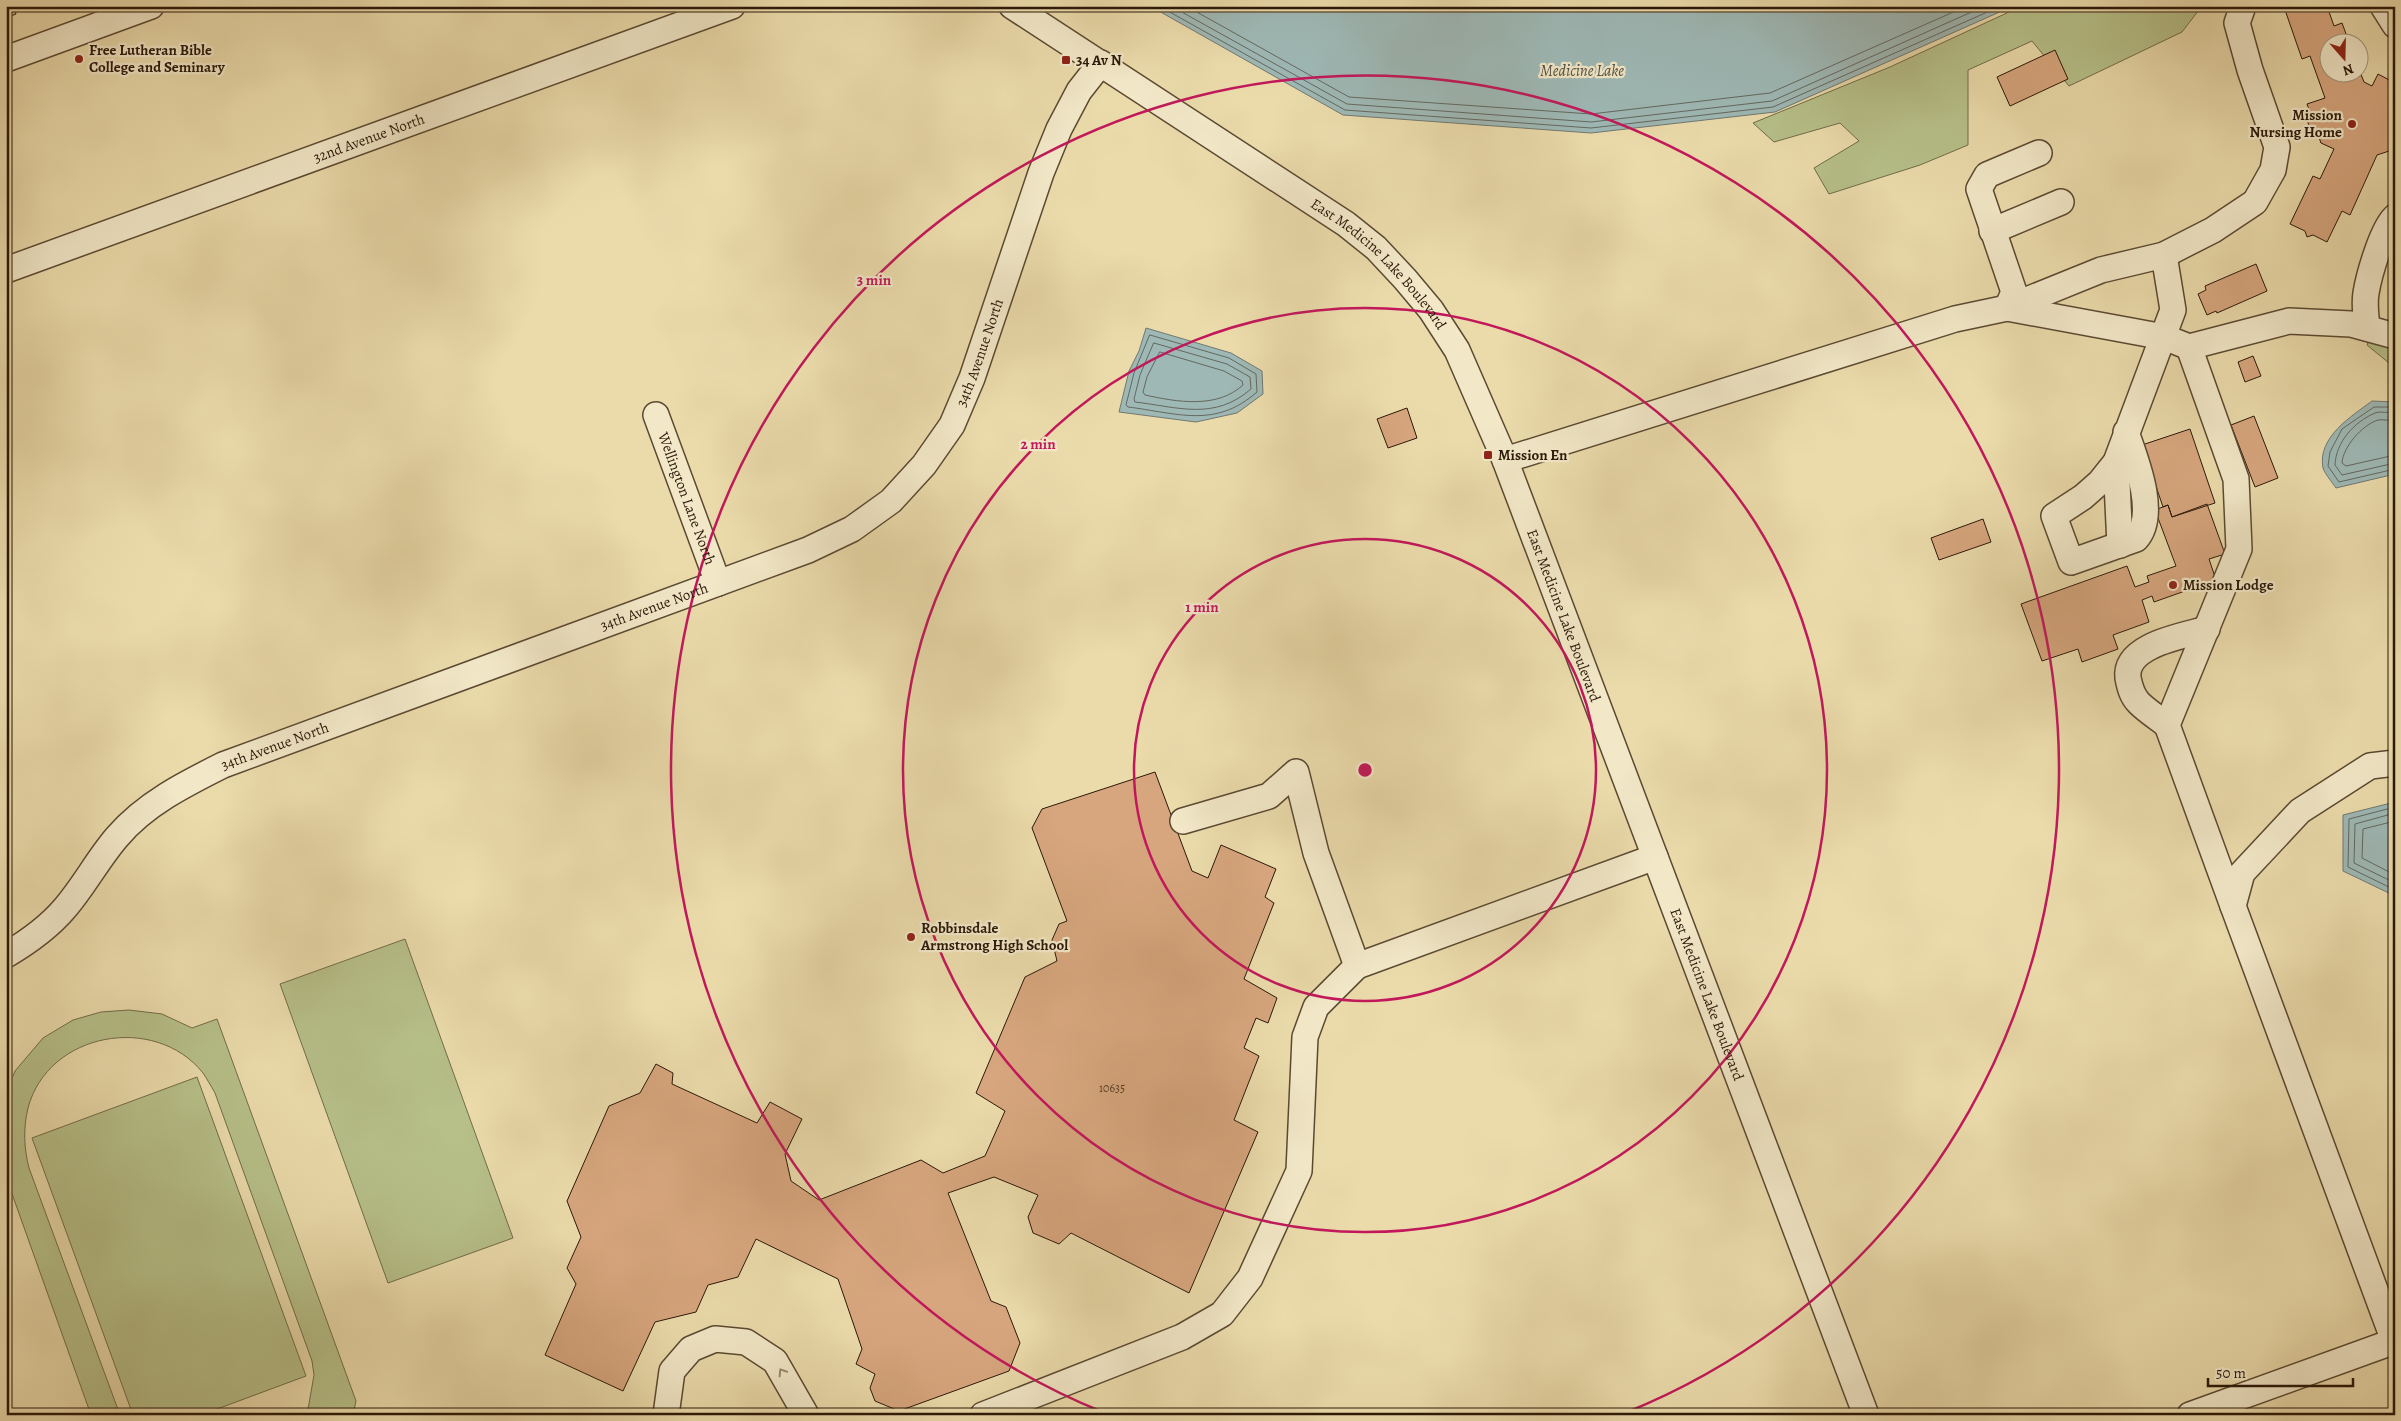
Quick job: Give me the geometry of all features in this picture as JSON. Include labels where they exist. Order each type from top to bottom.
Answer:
[{"type":"street","points":[[6,59],[151,6]]},
{"type":"street","name":"32nd Avenue North","points":[[6,270],[732,6]]},
{"type":"street","name":"East Medicine Lake Boulevard","points":[[1012,6],[1346,224],[1376,248],[1431,310],[1457,350],[1505,460],[1866,1415]]},
{"type":"street","points":[[1505,460],[1955,319],[2007,308],[2101,270],[2164,255],[2213,230],[2255,202],[2273,170],[2276,147],[2250,70],[2237,23],[2243,6]]},
{"type":"street","points":[[2383,6],[2395,25]]},
{"type":"street","name":"34th Avenue North","points":[[6,955],[33,938],[65,908],[118,836],[148,808],[184,784],[224,765],[808,550],[852,528],[891,501],[924,466],[952,425],[972,378],[1038,182],[1059,128],[1079,91],[1101,63]]},
{"type":"street","points":[[2007,308],[2014,292],[1979,189],[1987,175],[2039,154]]},
{"type":"street","points":[[1992,231],[2061,202]]},
{"type":"street","points":[[2367,322],[2366,295],[2380,246],[2391,221],[2395,217]]},
{"type":"street","points":[[2126,432],[2142,482],[2145,520],[2143,531],[2136,539],[2071,562],[2054,516],[2083,497],[2100,482],[2116,462],[2126,432],[2164,337],[2172,310],[2164,255]]},
{"type":"street","points":[[2007,308],[2164,337],[2188,347],[2289,321],[2351,324],[2395,322]]},
{"type":"street","points":[[2367,322],[2395,336]]},
{"type":"street","points":[[2166,725],[2239,549],[2236,479],[2188,347]]},
{"type":"street","name":"Wellington Lane North","points":[[656,415],[718,583]]},
{"type":"street","points":[[2116,462],[2120,545]]},
{"type":"street","points":[[2190,1415],[2394,1341],[2166,725],[2138,702],[2130,690],[2128,674],[2131,661],[2138,653],[2165,641],[2207,629]]},
{"type":"street","points":[[2233,906],[2242,873],[2300,811],[2370,766],[2395,763]]},
{"type":"street","points":[[1183,821],[1269,796],[1296,772],[1316,852],[1357,966]]},
{"type":"street","points":[[1269,796],[1306,813]]},
{"type":"street","points":[[982,1415],[1182,1337],[1222,1314],[1250,1278],[1299,1171],[1305,1037],[1316,1007],[1357,966],[1655,857]]},
{"type":"street","points":[[666,1415],[672,1371],[691,1349],[715,1339],[746,1342],[775,1361],[806,1415]]},
{"type":"green space","points":[[2022,6],[2202,6],[2182,32],[2069,86],[2032,41],[1968,70],[1968,145],[1920,165],[1829,194],[1814,168],[1859,141],[1840,123],[1774,142],[1753,123],[1890,67]]},
{"type":"green space","points":[[2377,317],[2395,323],[2395,368],[2367,345]]},
{"type":"green space","points":[[405,939],[513,1238],[388,1283],[280,984]]},
{"type":"green space","points":[[129,1010],[162,1014],[192,1028],[217,1019],[356,1401],[353,1415],[307,1415],[314,1375],[312,1361],[215,1093],[203,1073],[183,1054],[158,1042],[132,1038],[105,1040],[80,1048],[57,1062],[39,1082],[28,1108],[25,1123],[25,1146],[29,1168],[120,1415],[91,1415],[6,1177],[6,1093],[15,1071],[43,1038],[73,1020],[101,1012]]},
{"type":"green space","points":[[197,1077],[306,1376],[201,1415],[133,1415],[32,1138]]},
{"type":"water","name":"Medicine Lake","points":[[1150,6],[2013,6],[1775,112],[1591,133],[1343,115]]},
{"type":"water","points":[[1146,328],[1231,353],[1262,371],[1263,394],[1237,413],[1196,422],[1119,412],[1129,371],[1139,351]]},
{"type":"water","points":[[2372,401],[2395,402],[2395,474],[2336,488],[2323,468],[2325,447],[2331,437],[2346,421]]},
{"type":"water","points":[[2395,802],[2395,896],[2343,871],[2343,815]]},
{"type":"building","points":[[6,6],[13,6],[16,14],[6,18]]},
{"type":"building","name":"Mission Nursing Home","points":[[2327,6],[2334,26],[2342,23],[2345,32],[2318,32],[2318,78],[2310,56],[2302,59],[2284,7]]},
{"type":"building","points":[[2055,50],[2068,79],[2010,106],[1997,77]]},
{"type":"building","name":"Mission Nursing Home","points":[[2378,74],[2395,83],[2395,149],[2377,155],[2350,215],[2342,211],[2327,242],[2313,235],[2307,237],[2305,231],[2290,224],[2313,176],[2320,179],[2334,149],[2321,143],[2318,135],[2313,137],[2305,114],[2310,112],[2307,104],[2325,98],[2319,82],[2364,82],[2372,86]]},
{"type":"building","points":[[2256,264],[2267,291],[2217,313],[2216,311],[2207,315],[2198,294],[2206,290],[2205,286]]},
{"type":"building","points":[[2253,356],[2261,376],[2245,382],[2238,362]]},
{"type":"building","points":[[1407,408],[1417,438],[1388,448],[1377,419]]},
{"type":"building","points":[[2254,416],[2278,478],[2255,487],[2231,425]]},
{"type":"building","points":[[2190,429],[2215,503],[2172,517],[2168,505],[2163,507],[2142,445]]},
{"type":"building","name":"Mission Lodge","points":[[2207,504],[2225,554],[2209,559],[2216,580],[2154,602],[2152,596],[2142,600],[2149,622],[2113,635],[2118,649],[2082,662],[2078,649],[2042,661],[2021,604],[2127,566],[2135,587],[2149,582],[2147,576],[2176,566],[2155,510],[2168,505],[2172,517]]},
{"type":"building","points":[[1983,519],[1991,542],[1939,560],[1931,538]]},
{"type":"building","points":[[1155,772],[1192,871],[1208,878],[1221,845],[1276,869],[1265,897],[1274,903],[1244,979],[1277,998],[1268,1023],[1256,1018],[1244,1048],[1259,1056],[1234,1120],[1258,1132],[1189,1293],[1071,1233],[1059,1244],[1033,1233],[1028,1217],[1038,1195],[994,1177],[948,1193],[991,1301],[1006,1307],[1020,1343],[1009,1371],[899,1411],[875,1401],[870,1388],[875,1374],[856,1364],[862,1349],[838,1279],[756,1239],[738,1277],[708,1285],[696,1312],[655,1322],[623,1391],[545,1355],[576,1284],[567,1268],[581,1237],[567,1201],[609,1106],[640,1093],[656,1064],[673,1073],[672,1084],[757,1123],[770,1102],[802,1119],[785,1154],[791,1181],[819,1200],[921,1160],[943,1173],[985,1156],[1005,1111],[976,1093],[1025,977],[1057,961],[1052,940],[1059,924],[1067,921],[1032,828],[1042,809]]},
{"type":"place","name":"Free Lutheran Bible College and Seminary","points":[[79,59]]},
{"type":"place","name":"34 Av N","points":[[1066,60]]},
{"type":"place","name":"Mission Nursing Home","points":[[2352,124]]},
{"type":"place","name":"Mission En","points":[[1488,455]]},
{"type":"place","name":"Mission Lodge","points":[[2173,585]]},
{"type":"place","name":"Robbinsdale Armstrong High School","points":[[911,937]]}]
